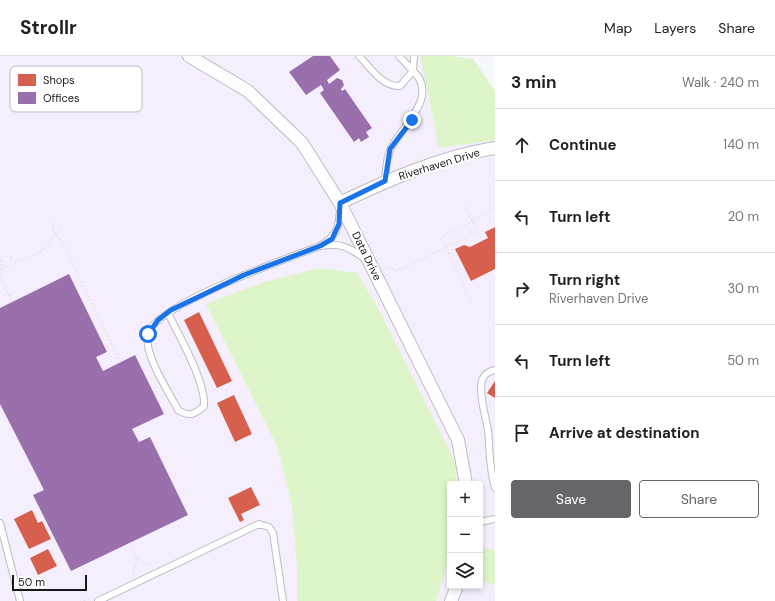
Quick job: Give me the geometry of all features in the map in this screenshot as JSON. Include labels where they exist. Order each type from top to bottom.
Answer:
[{"type":"street","name":"Data Drive","points":[[189,56],[248,91],[302,143],[340,203],[458,440],[465,481]]},
{"type":"street","name":"Riverhaven Drive","points":[[340,203],[385,181],[432,164],[495,148]]},
{"type":"street","points":[[451,601],[456,589]]},
{"type":"lane","points":[[359,56],[385,84],[393,86],[400,86],[413,71],[414,56]]},
{"type":"lane","points":[[385,181],[390,149],[412,120],[421,102],[423,90],[419,76],[399,56]]},
{"type":"lane","points":[[168,313],[205,397],[204,406],[195,414],[186,415],[178,410],[148,350],[148,334],[158,320],[168,313],[244,275],[320,246],[332,239],[339,224],[340,203]]},
{"type":"lane","points":[[320,246],[336,244],[352,249],[369,262]]},
{"type":"lane","points":[[495,370],[486,374],[482,378],[481,386],[488,431],[489,458],[495,488]]},
{"type":"lane","points":[[483,521],[495,519]]},
{"type":"lane","points":[[0,523],[20,601]]},
{"type":"lane","points":[[98,601],[259,524],[269,527],[273,534],[283,601]]},
{"type":"lane","points":[[0,552],[7,550]]},
{"type":"path","points":[[464,205],[482,242]]},
{"type":"path","points":[[471,301],[442,242],[443,237],[495,209]]},
{"type":"path","points":[[54,221],[52,228],[64,245],[120,362]]},
{"type":"path","points":[[1,269],[39,253],[45,248],[63,224]]},
{"type":"path","points":[[382,265],[389,269],[406,267],[477,232]]},
{"type":"path","points":[[7,256],[12,258],[11,264]]},
{"type":"path","points":[[0,257],[0,277],[12,302]]},
{"type":"path","points":[[129,543],[141,562],[153,567]]},
{"type":"path","points":[[133,577],[136,568],[136,556]]},
{"type":"shaded area","points":[[0,56],[430,56],[495,139],[495,601],[0,601]]},
{"type":"green space","points":[[420,56],[450,56],[473,59],[495,91],[495,140],[439,148]]},
{"type":"green space","points":[[319,268],[357,273],[378,308],[456,464],[456,481],[447,481],[447,565],[436,601],[298,601],[292,506],[277,446],[206,304],[261,283]]},
{"type":"green space","points":[[483,548],[495,551],[495,584],[483,582]]},
{"type":"building: Shops","points":[[495,227],[495,269],[471,281],[455,249],[464,245],[470,247],[488,238],[485,232]]},
{"type":"building: Shops","points":[[199,312],[232,381],[217,388],[184,320]]},
{"type":"building: Shops","points":[[495,381],[495,398],[487,393]]},
{"type":"building: Shops","points":[[234,395],[252,434],[235,442],[217,403]]},
{"type":"building: Shops","points":[[251,487],[260,505],[241,514],[244,520],[240,522],[228,498]]},
{"type":"building: Shops","points":[[32,510],[38,523],[42,521],[51,539],[29,549],[14,519]]},
{"type":"building: Shops","points":[[48,549],[57,566],[38,575],[30,558]]},
{"type":"building: Offices","points":[[313,56],[330,56],[340,70],[327,80],[329,84],[337,78],[342,80],[344,85],[341,89],[342,91],[345,89],[372,128],[366,132],[369,137],[361,142],[359,138],[354,142],[320,93],[324,90],[321,85],[306,95],[289,72]]},
{"type":"building: Offices","points":[[69,274],[107,352],[96,357],[103,371],[135,355],[164,414],[132,429],[139,442],[150,437],[188,515],[71,571],[33,495],[44,490],[0,404],[0,308]]},
{"type":"route","points":[[148,334],[158,320],[171,310],[244,275],[320,246],[332,239],[339,224],[340,203],[385,181],[390,149],[399,135],[412,120]]}]
